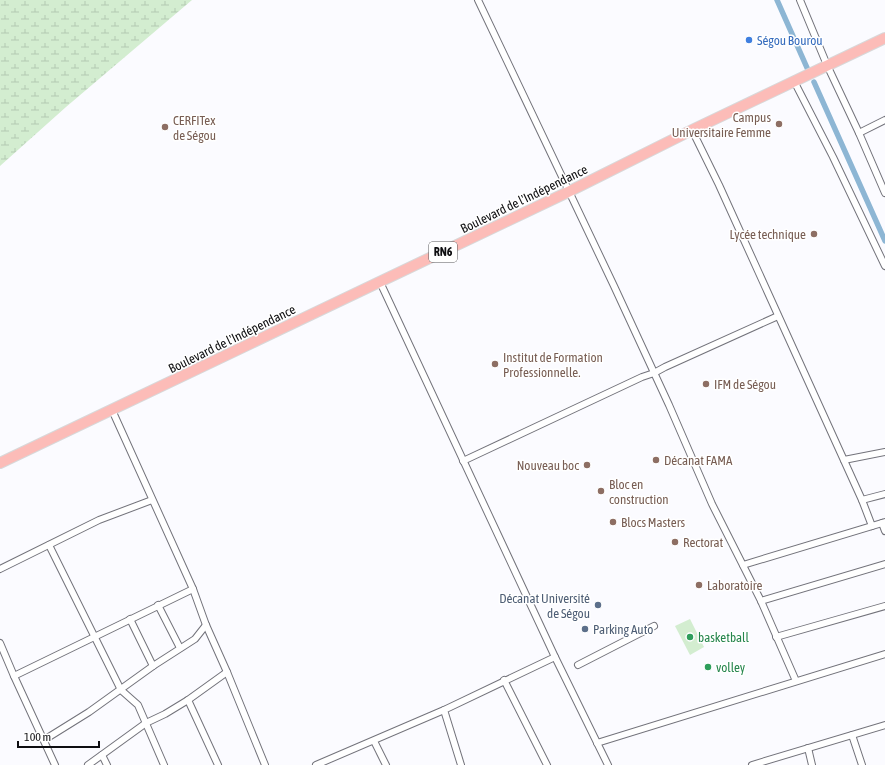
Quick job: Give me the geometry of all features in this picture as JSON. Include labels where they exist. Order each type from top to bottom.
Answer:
[{"type":"highway","name":"Boulevard de l'Indépendance","points":[[0,463],[568,192],[692,130],[885,38]]},
{"type":"street","points":[[478,0],[654,373],[712,504],[761,602],[796,681]]},
{"type":"street","points":[[800,0],[827,66],[859,133],[885,193]]},
{"type":"street","points":[[794,81],[833,157],[885,266]]},
{"type":"street","points":[[859,133],[885,120]]},
{"type":"street","points":[[692,130],[719,185],[862,500],[872,526]]},
{"type":"street","points":[[380,282],[554,656],[608,765]]},
{"type":"street","points":[[464,461],[642,377],[654,373],[778,316]]},
{"type":"street","points":[[112,410],[193,589],[206,625],[265,765]]},
{"type":"street","points":[[844,460],[885,452]]},
{"type":"street","points":[[862,500],[885,494]]},
{"type":"street","points":[[0,569],[99,520],[152,500]]},
{"type":"street","points":[[743,565],[884,522],[885,531]]},
{"type":"street","points":[[48,545],[120,690],[138,704],[164,765]]},
{"type":"street","points":[[761,602],[885,564]]},
{"type":"street","points":[[14,676],[193,589]]},
{"type":"street","points":[[158,605],[180,648]]},
{"type":"street","points":[[776,637],[885,606]]},
{"type":"street","points":[[130,619],[153,666]]},
{"type":"street","points":[[44,740],[90,712],[153,666],[195,639],[206,625]]},
{"type":"street","points":[[578,665],[654,626]]},
{"type":"street","points":[[0,643],[55,765]]},
{"type":"street","points":[[598,743],[885,654]]},
{"type":"street","points":[[316,765],[327,763],[444,710],[554,656]]},
{"type":"street","points":[[88,765],[146,724],[188,700],[227,672]]},
{"type":"street","points":[[504,680],[547,765]]},
{"type":"street","points":[[188,700],[218,765]]},
{"type":"street","points":[[444,710],[461,765]]},
{"type":"street","points":[[752,765],[769,762],[808,748],[885,725]]},
{"type":"street","points":[[852,735],[862,765]]},
{"type":"street","points":[[374,741],[386,765]]},
{"type":"street","points":[[808,748],[812,765]]},
{"type":"street","points":[[102,755],[107,765]]},
{"type":"green space","points":[[0,0],[192,0],[66,107],[0,166]]},
{"type":"green space","name":"basketball","points":[[690,619],[704,647],[690,655],[675,626]]},
{"type":"waterway","points":[[777,0],[808,70]]},
{"type":"waterway","points":[[814,82],[885,241]]},
{"type":"place","name":"Ségou Bourou","points":[[749,40]]},
{"type":"place","name":"Campus Universitaire Femme","points":[[779,124]]},
{"type":"place","name":"CERFITex de Ségou","points":[[165,127]]},
{"type":"place","name":"Lycée technique","points":[[814,234]]},
{"type":"place","name":"Institut de Formation Professionnelle.","points":[[495,364]]},
{"type":"place","name":"IFM de Ségou","points":[[706,384]]},
{"type":"place","name":"Décanat FAMA","points":[[656,460]]},
{"type":"place","name":"Nouveau boc","points":[[587,465]]},
{"type":"place","name":"Bloc en construction","points":[[601,491]]},
{"type":"place","name":"Blocs Masters","points":[[613,522]]},
{"type":"place","name":"Rectorat","points":[[675,542]]},
{"type":"place","name":"Laboratoire","points":[[699,585]]},
{"type":"place","name":"Décanat Université de Ségou","points":[[598,605]]},
{"type":"place","name":"Parking Auto","points":[[585,629]]},
{"type":"place","name":"basketball","points":[[690,637]]},
{"type":"place","name":"volley","points":[[708,667]]}]
